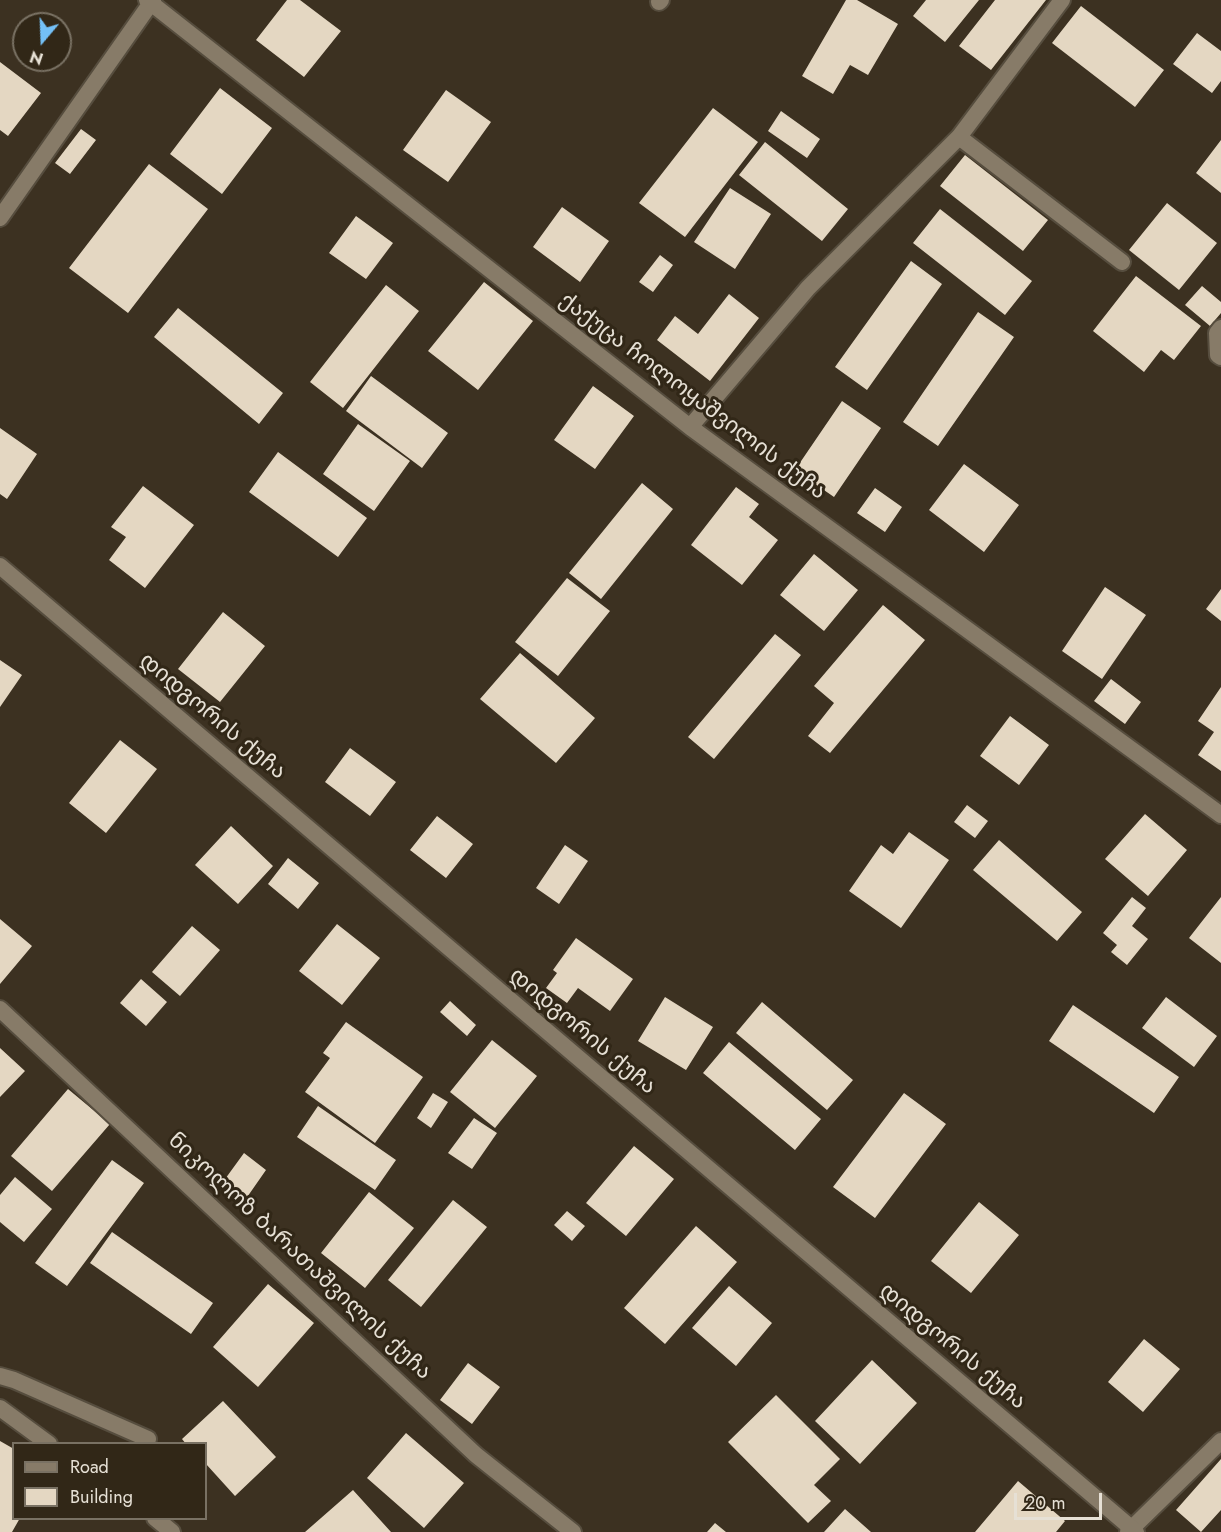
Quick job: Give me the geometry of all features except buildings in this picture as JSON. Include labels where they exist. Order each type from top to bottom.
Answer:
[{"type":"street","points":[[690,427],[808,288],[959,137],[1062,0]]},
{"type":"street","points":[[0,218],[150,1]]},
{"type":"street","name":"ქაქუცა ჩოლოყაშვილის ქუჩა","points":[[150,1],[690,427],[1221,815]]},
{"type":"street","points":[[959,137],[1122,262]]},
{"type":"street","points":[[1221,328],[1217,333],[1218,355],[1221,357]]},
{"type":"street","name":"დიდგორის ქუჩა","points":[[0,566],[1132,1531]]},
{"type":"street","name":"ნიკოლოზ ბარათაშვილის ქუჩა","points":[[0,1008],[476,1455],[573,1532]]},
{"type":"street","points":[[0,1376],[14,1380],[148,1439]]},
{"type":"street","points":[[0,1408],[48,1442]]},
{"type":"street","points":[[1132,1531],[1221,1441]]},
{"type":"street","points":[[157,1520],[172,1532]]}]
